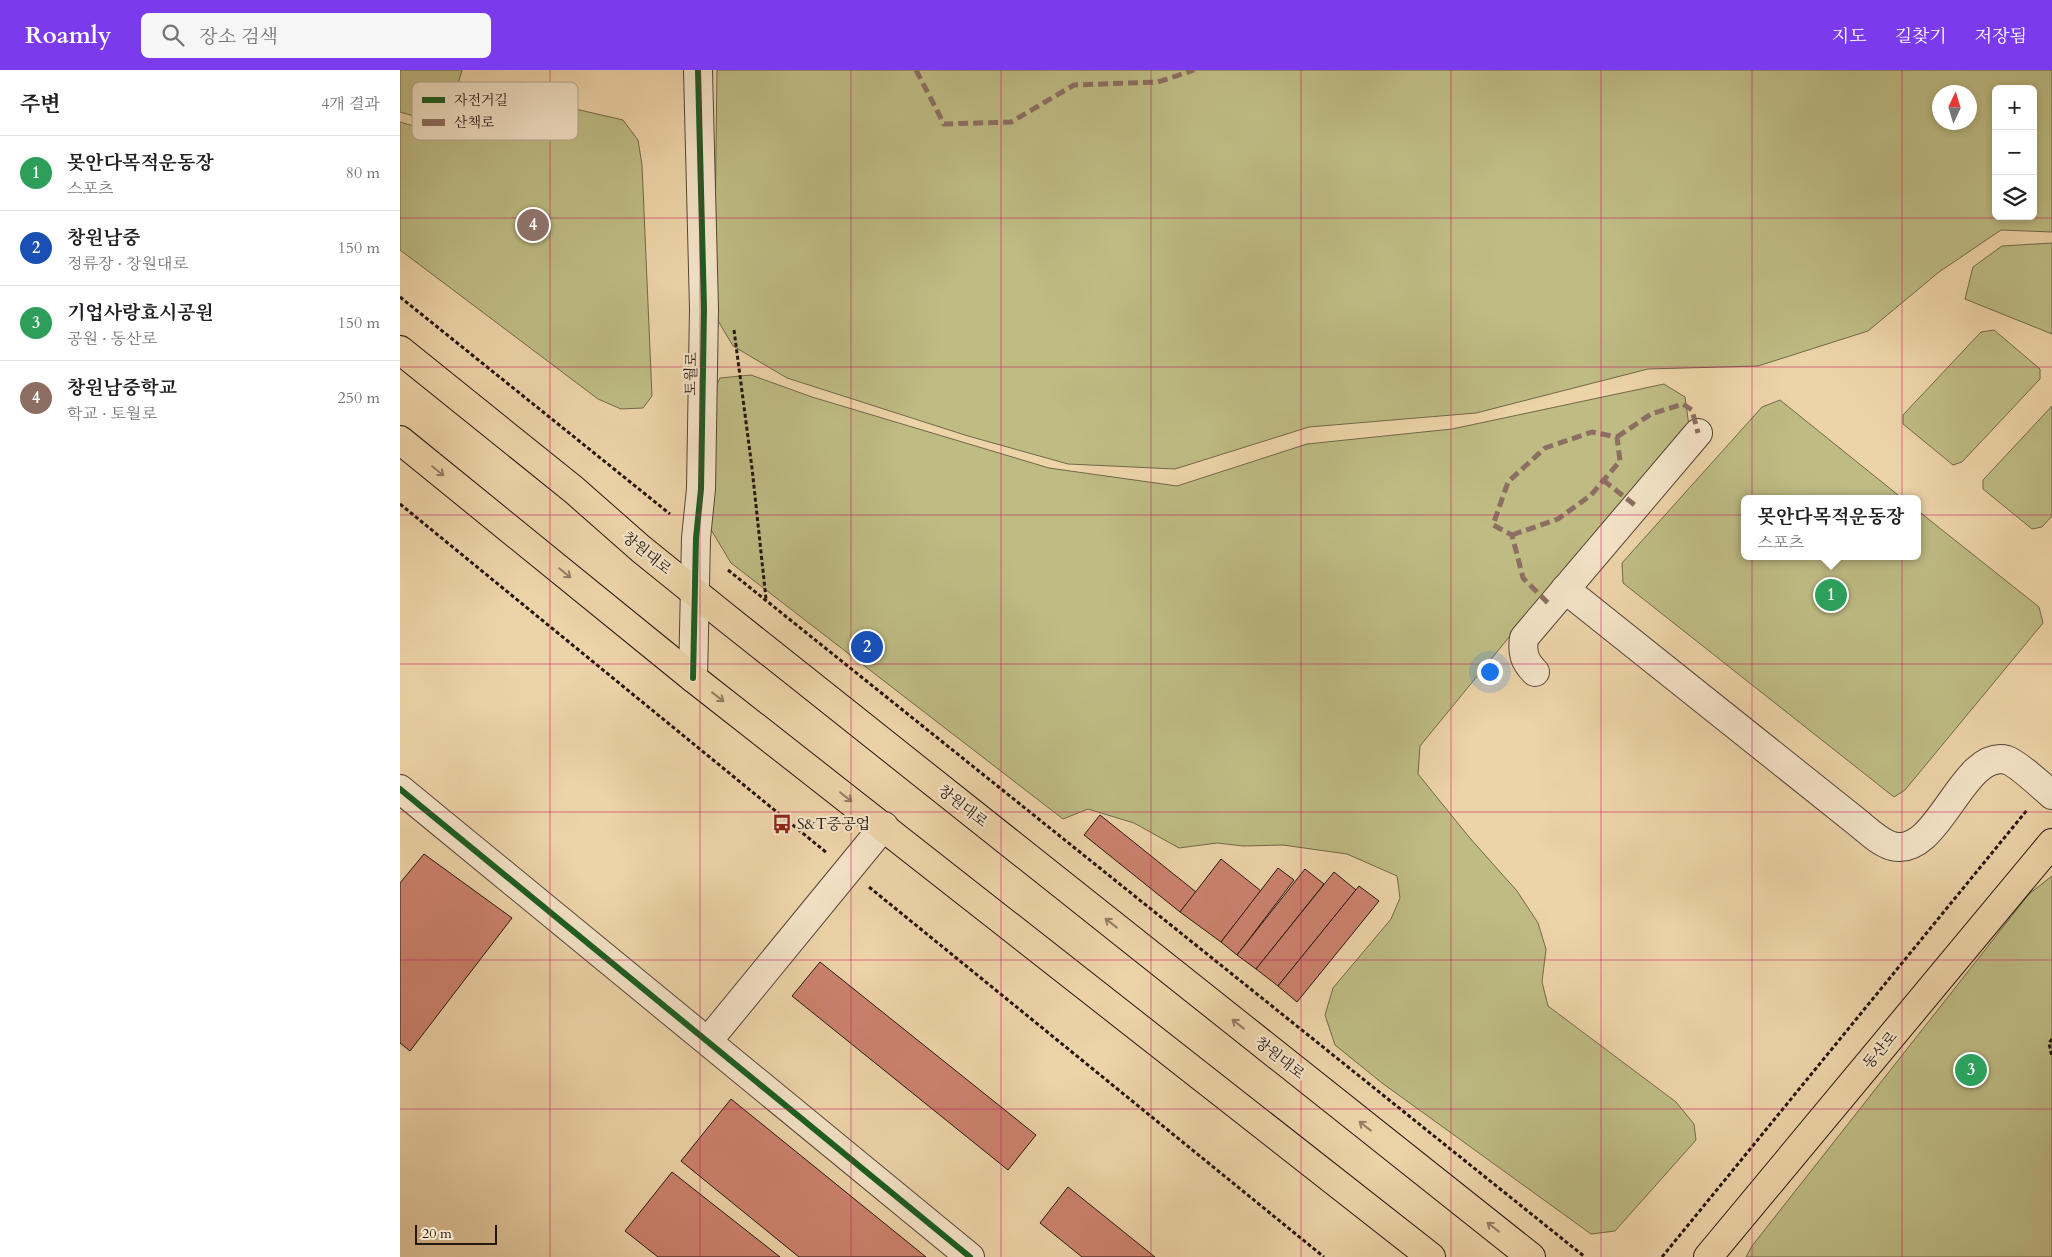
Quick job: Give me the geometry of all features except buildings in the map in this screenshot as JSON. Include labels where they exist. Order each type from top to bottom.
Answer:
[{"type":"main road","name":"창원대로","points":[[400,350],[695,591],[1531,1257]]},
{"type":"main road","points":[[400,440],[694,678],[1431,1257]]},
{"type":"main road","name":"동산로","points":[[1708,1257],[2052,843]]},
{"type":"street","name":"토월로","points":[[694,678],[696,538],[701,489],[704,318],[698,70]]},
{"type":"street","points":[[1535,672],[1527,663],[1522,651],[1524,638],[1698,433]]},
{"type":"street","points":[[1565,588],[1856,822],[1892,846],[1908,845],[1920,840],[1937,821],[1975,770],[1987,762],[1999,758],[2009,760],[2048,791]]},
{"type":"street","points":[[400,789],[970,1257]]},
{"type":"street","points":[[708,1041],[884,826]]},
{"type":"path","points":[[400,297],[670,515]]},
{"type":"path","points":[[733,326],[752,468],[766,600]]},
{"type":"path","points":[[728,570],[1585,1257]]},
{"type":"path","points":[[1662,1257],[2015,826],[2048,791]]},
{"type":"path","points":[[2052,1039],[2049,1043],[2052,1057]]},
{"type":"shaded area","points":[[400,70],[462,70],[459,82],[412,82],[412,115],[400,112]]},
{"type":"shaded area","points":[[717,70],[2052,70],[2052,232],[2001,230],[1939,272],[1868,331],[1758,366],[1648,369],[1476,413],[1309,427],[1175,469],[1068,464],[968,436],[787,378],[733,346],[714,314]]},
{"type":"shaded area","points":[[578,110],[623,120],[638,140],[642,165],[652,396],[643,408],[621,409],[598,399],[400,250],[400,122],[412,126],[412,140],[578,140]]},
{"type":"shaded area","points":[[2052,243],[2052,334],[1965,299],[1973,267],[2002,246]]},
{"type":"shaded area","points":[[1994,330],[2040,369],[2040,379],[1962,462],[1953,465],[1903,424],[1903,415],[1981,332]]},
{"type":"shaded area","points":[[751,375],[812,397],[1049,468],[1177,486],[1307,444],[1452,429],[1664,384],[1685,397],[1689,426],[1528,614],[1420,746],[1418,774],[1469,837],[1517,891],[1538,923],[1546,949],[1542,982],[1548,1006],[1676,1102],[1694,1124],[1696,1140],[1615,1231],[1591,1234],[1382,1083],[1335,1045],[1325,1015],[1333,988],[1391,919],[1400,898],[1397,876],[1347,854],[1283,845],[1243,846],[1217,843],[1179,848],[1134,823],[1088,809],[1063,819],[731,563],[710,528],[706,407],[720,378]]},
{"type":"shaded area","points":[[1780,400],[1898,495],[1741,495],[1741,560],[1921,560],[1921,513],[2039,607],[2043,623],[1905,790],[1894,797],[1623,583],[1622,563],[1762,407]]},
{"type":"shaded area","points":[[2052,406],[2052,516],[2042,527],[2032,529],[1983,489],[1983,480]]},
{"type":"shaded area","points":[[2052,876],[2052,1257],[1746,1257],[1752,1246],[2029,894]]},
{"type":"marked path","points":[[916,70],[944,124],[1011,122],[1074,85],[1158,82],[1194,70]]},
{"type":"marked path","points":[[1617,437],[1651,414],[1683,404],[1692,410],[1698,433]]},
{"type":"marked path","points":[[1512,535],[1558,519],[1591,495],[1620,461],[1617,437],[1592,432],[1545,448],[1508,482],[1493,525],[1512,535],[1523,578],[1551,606]]},
{"type":"marked path","points":[[1603,480],[1636,506]]},
{"type":"cycle path","points":[[693,678],[696,538],[701,489],[704,309],[698,70]]},
{"type":"cycle path","points":[[400,789],[970,1257]]},
{"type":"place","name":"창원남중학교","points":[[533,225]]},
{"type":"place","name":"못안다목적운동장","points":[[1831,595]]},
{"type":"place","name":"창원남중","points":[[867,647]]},
{"type":"place","name":"S&T중공업","points":[[782,824]]},
{"type":"place","name":"기업사랑효시공원","points":[[1971,1070]]}]
